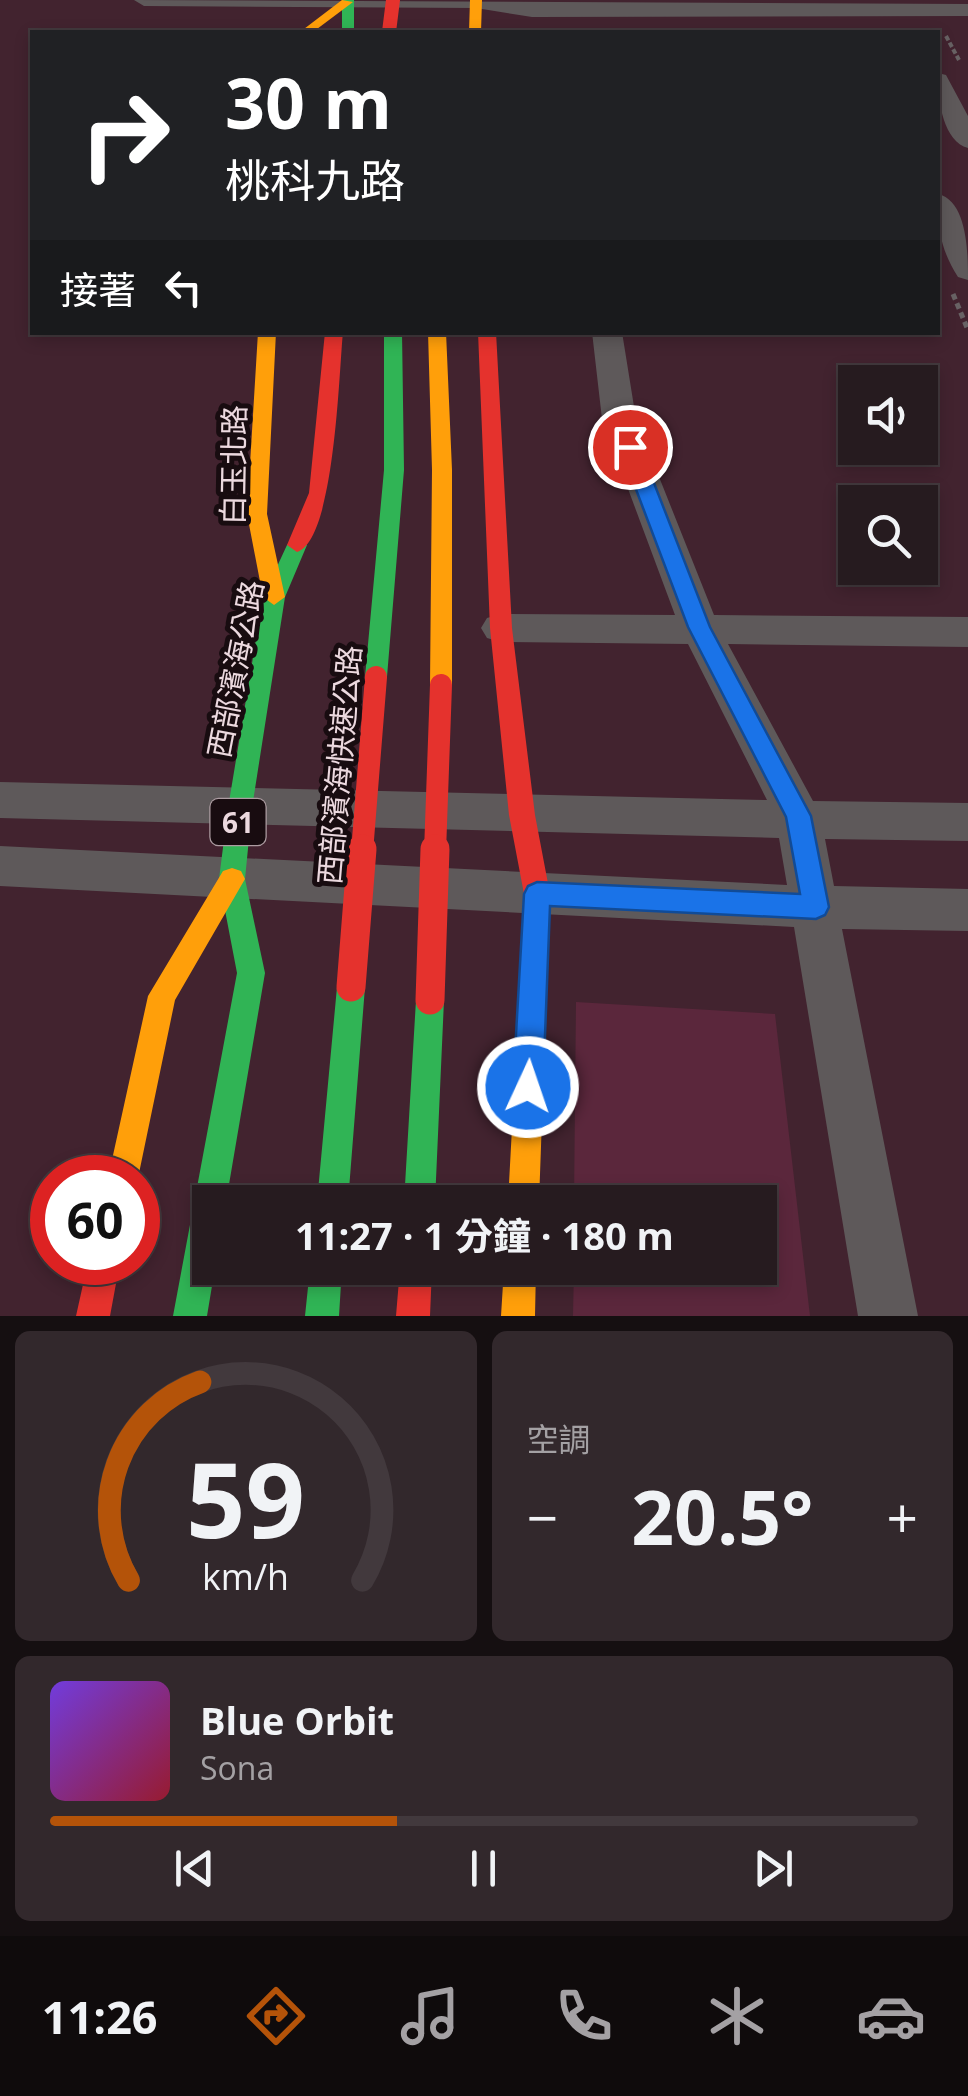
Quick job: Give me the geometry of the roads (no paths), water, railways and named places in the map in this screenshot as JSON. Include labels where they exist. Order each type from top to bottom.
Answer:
[{"type":"main road","points":[[388,30],[393,0]]},
{"type":"main road","points":[[428,0],[428,30]]},
{"type":"main road","points":[[309,30],[348,1]]},
{"type":"main road","points":[[348,1],[348,30]]},
{"type":"main road","points":[[475,30],[479,1]]},
{"type":"main road","name":"白玉北路","points":[[267,335],[257,514],[274,597]]},
{"type":"main road","name":"西部濱海公路","points":[[190,1316],[251,973],[232,880],[240,808],[274,597],[319,493],[334,335]]},
{"type":"main road","name":"西部濱海快速公路","points":[[333,1185],[394,470],[393,335]]},
{"type":"main road","points":[[420,1185],[441,684],[442,470],[437,335]]},
{"type":"main road","points":[[487,335],[501,628],[522,814],[537,894],[524,1185]]},
{"type":"main road","points":[[128,1155],[162,996],[232,880]]},
{"type":"main road","points":[[93,1316],[99,1285]]},
{"type":"main road","points":[[322,1316],[325,1285]]},
{"type":"main road","points":[[413,1316],[415,1285]]},
{"type":"main road","points":[[518,1316],[519,1285]]},
{"type":"street","points":[[144,0],[479,1],[559,14],[850,5],[968,10]]},
{"type":"street","points":[[850,5],[861,30]]},
{"type":"street","points":[[899,5],[913,30]]},
{"type":"street","points":[[940,84],[968,140]]},
{"type":"street","points":[[940,207],[968,271]]},
{"type":"street","points":[[607,335],[619,419],[699,627],[798,816],[888,1316]]},
{"type":"street","points":[[501,628],[968,632]]},
{"type":"street","points":[[0,800],[968,822]]},
{"type":"street","points":[[0,866],[816,907],[968,910]]}]
